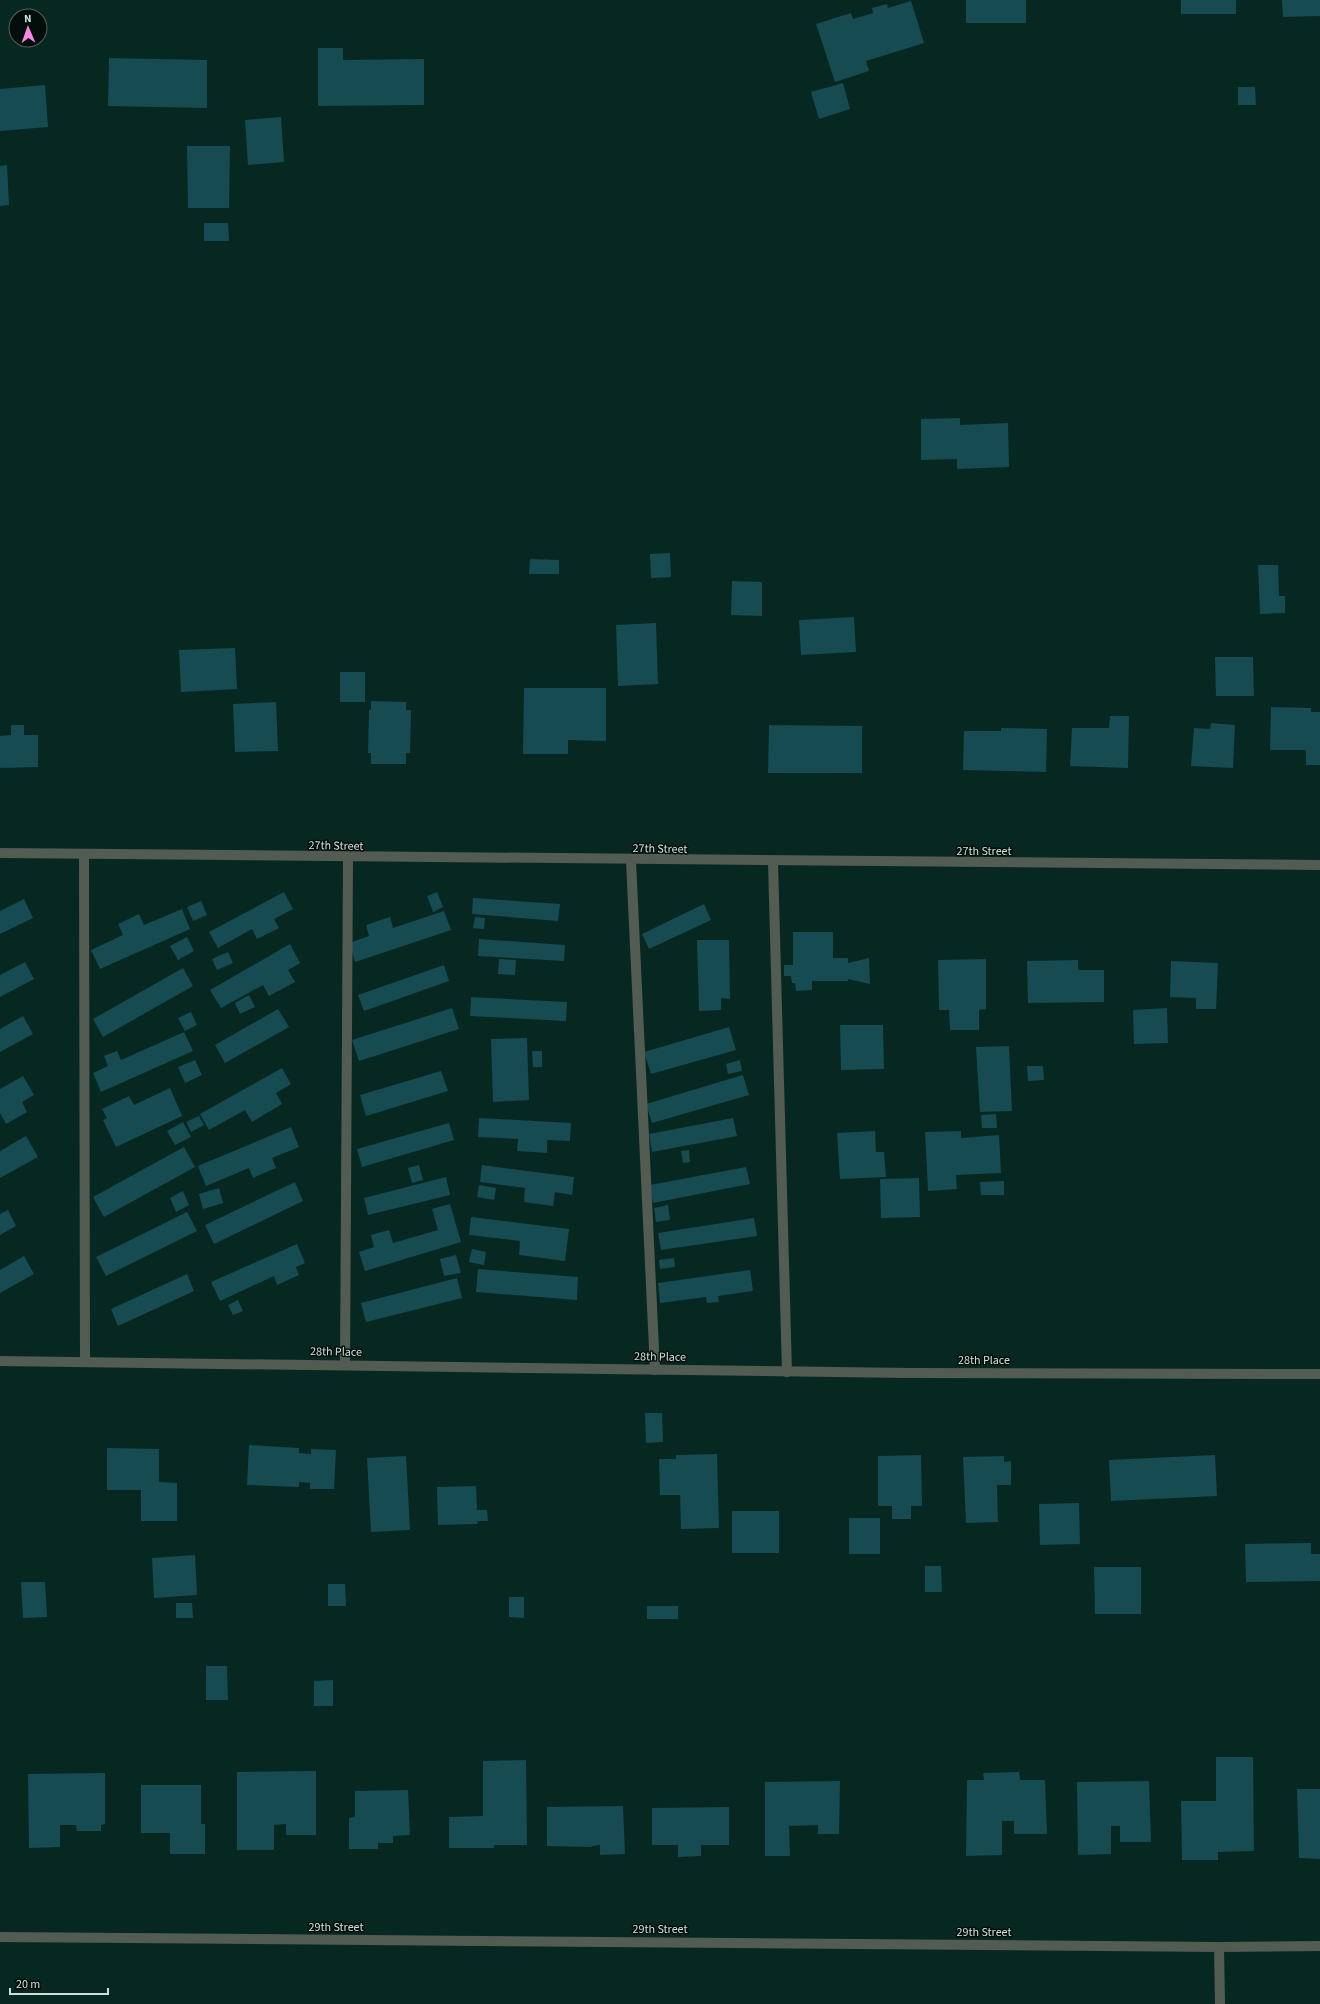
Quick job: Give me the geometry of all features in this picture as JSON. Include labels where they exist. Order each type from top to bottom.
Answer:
[{"type":"street","name":"27th Street","points":[[0,853],[348,859],[773,863],[1320,865]]},
{"type":"street","points":[[84,854],[85,1362]]},
{"type":"street","points":[[345,1365],[348,859]]},
{"type":"street","points":[[631,861],[655,1370]]},
{"type":"street","points":[[773,863],[787,1372]]},
{"type":"street","name":"28th Place","points":[[0,1361],[787,1372],[1320,1374]]},
{"type":"street","name":"29th Street","points":[[0,1937],[1218,1947],[1320,1946]]},
{"type":"street","points":[[1218,1947],[1220,2004]]},
{"type":"building","points":[[966,0],[1026,0],[1026,23],[966,23]]},
{"type":"building","points":[[1181,0],[1236,0],[1236,14],[1181,14]]},
{"type":"building","points":[[1282,0],[1320,0],[1320,16],[1283,17]]},
{"type":"building","points":[[911,1],[924,43],[866,61],[869,71],[835,82],[816,24],[851,13],[853,19],[873,13],[872,8],[887,4],[888,8]]},
{"type":"building","points":[[318,48],[343,48],[343,60],[424,59],[424,105],[318,106]]},
{"type":"building","points":[[109,58],[207,60],[207,108],[108,106]]},
{"type":"building","points":[[843,83],[850,109],[819,119],[811,92]]},
{"type":"building","points":[[45,85],[48,127],[0,131],[0,89]]},
{"type":"building","points":[[1238,87],[1255,87],[1256,105],[1238,105]]},
{"type":"building","points":[[281,117],[284,162],[248,165],[245,120]]},
{"type":"building","points":[[187,146],[230,146],[229,208],[188,208]]},
{"type":"building","points":[[7,165],[9,205],[0,206],[0,166]]},
{"type":"building","points":[[204,223],[228,223],[229,241],[204,241]]},
{"type":"building","points":[[960,418],[960,425],[1008,423],[1009,467],[957,469],[957,459],[921,460],[921,419]]},
{"type":"building","points":[[670,553],[671,577],[651,578],[650,554]]},
{"type":"building","points":[[530,559],[559,560],[559,574],[529,574]]},
{"type":"building","points":[[1258,565],[1278,565],[1279,596],[1285,596],[1285,613],[1260,614]]},
{"type":"building","points":[[732,581],[762,582],[762,616],[731,615]]},
{"type":"building","points":[[854,617],[856,652],[801,655],[799,620]]},
{"type":"building","points":[[656,623],[658,684],[618,686],[616,625]]},
{"type":"building","points":[[235,648],[237,689],[181,692],[179,650]]},
{"type":"building","points":[[1215,657],[1253,657],[1254,696],[1216,696]]},
{"type":"building","points":[[340,672],[365,672],[365,702],[340,702]]},
{"type":"building","points":[[524,688],[606,688],[606,741],[568,740],[568,754],[523,754]]},
{"type":"building","points":[[371,701],[406,702],[406,710],[411,710],[410,753],[406,753],[406,764],[371,764],[371,753],[368,753],[369,710],[371,710]]},
{"type":"building","points":[[276,702],[278,751],[235,752],[233,704]]},
{"type":"building","points":[[1271,707],[1311,708],[1311,712],[1320,712],[1320,765],[1306,765],[1306,750],[1270,750]]},
{"type":"building","points":[[1110,716],[1129,716],[1128,768],[1070,766],[1072,728],[1109,728]]},
{"type":"building","points":[[1211,723],[1235,725],[1233,768],[1191,766],[1194,728],[1210,729]]},
{"type":"building","points":[[11,725],[24,725],[24,735],[38,735],[38,767],[0,768],[0,736],[11,735]]},
{"type":"building","points":[[769,725],[862,726],[862,773],[768,773]]},
{"type":"building","points":[[1001,728],[1047,729],[1046,772],[963,770],[964,731],[1001,731]]},
{"type":"building","points":[[284,892],[293,909],[274,919],[279,928],[257,939],[252,929],[218,948],[209,932]]},
{"type":"building","points":[[437,892],[443,907],[433,912],[427,896]]},
{"type":"building","points":[[473,898],[560,904],[558,921],[472,914]]},
{"type":"building","points":[[24,899],[33,918],[0,934],[0,911]]},
{"type":"building","points":[[201,901],[207,915],[193,921],[187,907]]},
{"type":"building","points":[[704,904],[711,920],[649,949],[642,934]]},
{"type":"building","points":[[182,909],[190,929],[100,969],[91,950],[123,935],[118,924],[139,914],[144,925]]},
{"type":"building","points":[[444,911],[451,930],[355,962],[349,943],[369,936],[366,925],[390,917],[393,928]]},
{"type":"building","points":[[475,917],[485,918],[484,929],[473,928]]},
{"type":"building","points":[[793,932],[833,932],[833,958],[848,958],[848,963],[869,958],[870,984],[848,979],[848,981],[812,981],[812,990],[796,991],[795,983],[792,983],[791,976],[784,976],[784,965],[793,965]]},
{"type":"building","points":[[187,937],[194,951],[178,960],[170,946]]},
{"type":"building","points":[[479,939],[565,945],[564,961],[478,956]]},
{"type":"building","points":[[697,940],[729,940],[730,999],[721,998],[721,1010],[699,1011]]},
{"type":"building","points":[[290,944],[300,963],[288,970],[295,982],[269,996],[263,985],[221,1008],[210,990]]},
{"type":"building","points":[[228,952],[233,963],[217,970],[212,959]]},
{"type":"building","points":[[499,959],[516,960],[515,975],[498,974]]},
{"type":"building","points":[[986,959],[986,1009],[979,1010],[979,1030],[950,1030],[949,1010],[939,1010],[938,960]]},
{"type":"building","points":[[1078,960],[1078,970],[1104,970],[1104,1002],[1028,1003],[1027,961]]},
{"type":"building","points":[[1171,961],[1218,963],[1216,1009],[1196,1009],[1196,998],[1170,997]]},
{"type":"building","points":[[25,962],[34,979],[0,997],[0,975]]},
{"type":"building","points":[[444,965],[449,981],[364,1011],[358,995]]},
{"type":"building","points":[[183,968],[193,986],[103,1037],[93,1019]]},
{"type":"building","points":[[249,995],[255,1007],[240,1014],[235,1003]]},
{"type":"building","points":[[471,997],[567,1002],[566,1021],[470,1016]]},
{"type":"building","points":[[452,1008],[459,1029],[359,1061],[352,1040]]},
{"type":"building","points":[[1167,1008],[1168,1043],[1134,1044],[1133,1010]]},
{"type":"building","points":[[278,1009],[289,1027],[225,1063],[215,1045]]},
{"type":"building","points":[[191,1012],[197,1025],[185,1031],[178,1018]]},
{"type":"building","points":[[23,1016],[33,1034],[0,1052],[0,1029]]},
{"type":"building","points":[[840,1025],[883,1025],[884,1069],[841,1070]]},
{"type":"building","points":[[729,1027],[736,1050],[651,1074],[644,1052]]},
{"type":"building","points":[[184,1032],[193,1051],[101,1092],[93,1073],[108,1066],[104,1056],[117,1051],[121,1060]]},
{"type":"building","points":[[527,1038],[529,1100],[493,1102],[491,1039]]},
{"type":"building","points":[[1009,1046],[1012,1111],[980,1112],[976,1047]]},
{"type":"building","points":[[532,1051],[542,1051],[542,1067],[533,1067]]},
{"type":"building","points":[[195,1060],[202,1075],[185,1083],[178,1067]]},
{"type":"building","points":[[740,1060],[742,1071],[728,1074],[726,1064]]},
{"type":"building","points":[[1027,1066],[1043,1066],[1044,1080],[1028,1081]]},
{"type":"building","points":[[282,1068],[291,1084],[276,1093],[282,1104],[252,1122],[245,1110],[209,1130],[200,1114]]},
{"type":"building","points":[[441,1071],[448,1091],[366,1116],[360,1095]]},
{"type":"building","points":[[743,1075],[749,1095],[652,1123],[646,1104]]},
{"type":"building","points":[[23,1076],[34,1095],[22,1102],[27,1112],[6,1124],[0,1113],[0,1089]]},
{"type":"building","points":[[170,1088],[182,1116],[116,1147],[103,1120],[107,1118],[102,1109],[129,1096],[134,1105]]},
{"type":"building","points":[[996,1114],[997,1128],[982,1128],[981,1115]]},
{"type":"building","points":[[199,1116],[204,1125],[191,1132],[186,1122]]},
{"type":"building","points":[[479,1118],[571,1123],[570,1141],[547,1140],[547,1153],[517,1151],[518,1139],[478,1137]]},
{"type":"building","points":[[733,1118],[737,1136],[652,1152],[649,1134]]},
{"type":"building","points":[[183,1122],[191,1137],[175,1145],[167,1131]]},
{"type":"building","points":[[449,1123],[454,1140],[362,1167],[357,1149]]},
{"type":"building","points":[[291,1127],[299,1147],[272,1158],[276,1168],[253,1178],[249,1168],[206,1186],[198,1166]]},
{"type":"building","points":[[875,1131],[876,1152],[884,1152],[886,1177],[840,1179],[837,1133]]},
{"type":"building","points":[[961,1131],[961,1138],[999,1135],[1001,1173],[956,1175],[957,1189],[928,1191],[925,1132]]},
{"type":"building","points":[[26,1136],[38,1157],[0,1178],[0,1151]]},
{"type":"building","points":[[184,1147],[195,1167],[104,1217],[93,1197]]},
{"type":"building","points":[[689,1150],[690,1162],[683,1163],[681,1151]]},
{"type":"building","points":[[419,1165],[423,1180],[412,1183],[408,1168]]},
{"type":"building","points":[[482,1165],[574,1177],[572,1195],[555,1192],[553,1206],[524,1202],[525,1188],[480,1182]]},
{"type":"building","points":[[746,1167],[750,1184],[653,1203],[650,1185]]},
{"type":"building","points":[[446,1177],[450,1195],[368,1215],[364,1198]]},
{"type":"building","points":[[919,1178],[920,1217],[881,1218],[880,1179]]},
{"type":"building","points":[[1004,1181],[1004,1195],[981,1195],[980,1182]]},
{"type":"building","points":[[295,1182],[303,1201],[214,1244],[205,1225]]},
{"type":"building","points":[[479,1185],[496,1188],[494,1200],[477,1197]]},
{"type":"building","points":[[219,1188],[223,1203],[203,1209],[199,1194]]},
{"type":"building","points":[[183,1191],[189,1205],[176,1212],[170,1198]]},
{"type":"building","points":[[450,1204],[461,1242],[365,1271],[359,1252],[374,1247],[371,1235],[389,1230],[393,1243],[438,1230],[432,1209]]},
{"type":"building","points":[[668,1205],[670,1220],[656,1222],[654,1208]]},
{"type":"building","points":[[8,1210],[16,1226],[0,1235],[0,1214]]},
{"type":"building","points":[[187,1212],[197,1231],[106,1276],[96,1257]]},
{"type":"building","points":[[471,1217],[569,1229],[565,1261],[519,1255],[520,1241],[469,1235]]},
{"type":"building","points":[[754,1218],[757,1236],[661,1250],[658,1233]]},
{"type":"building","points":[[297,1244],[305,1263],[296,1267],[299,1275],[277,1285],[274,1276],[220,1301],[211,1282]]},
{"type":"building","points":[[472,1249],[486,1252],[484,1265],[469,1262]]},
{"type":"building","points":[[456,1255],[461,1273],[444,1276],[440,1259]]},
{"type":"building","points":[[24,1256],[34,1274],[0,1293],[0,1270]]},
{"type":"building","points":[[674,1258],[675,1267],[660,1269],[659,1260]]},
{"type":"building","points":[[478,1269],[578,1277],[577,1300],[476,1292]]},
{"type":"building","points":[[750,1270],[753,1291],[718,1296],[719,1302],[707,1303],[706,1297],[660,1303],[658,1283]]},
{"type":"building","points":[[187,1274],[194,1291],[118,1326],[111,1309]]},
{"type":"building","points":[[457,1278],[462,1298],[366,1322],[361,1303]]},
{"type":"building","points":[[238,1300],[243,1311],[233,1315],[228,1305]]},
{"type":"building","points":[[645,1413],[662,1413],[663,1442],[646,1443]]},
{"type":"building","points":[[249,1445],[299,1448],[299,1453],[311,1454],[311,1449],[336,1450],[334,1489],[310,1489],[310,1483],[299,1482],[299,1487],[247,1485]]},
{"type":"building","points":[[107,1448],[159,1449],[159,1482],[177,1483],[177,1521],[141,1521],[141,1490],[107,1490]]},
{"type":"building","points":[[717,1454],[719,1528],[681,1529],[680,1495],[660,1495],[659,1459],[676,1459],[676,1455]]},
{"type":"building","points":[[921,1455],[922,1506],[911,1506],[911,1519],[892,1519],[892,1506],[878,1506],[878,1456]]},
{"type":"building","points":[[1215,1455],[1217,1496],[1111,1501],[1109,1460]]},
{"type":"building","points":[[406,1456],[410,1530],[371,1532],[367,1458]]},
{"type":"building","points":[[1004,1456],[1004,1462],[1011,1461],[1011,1485],[997,1485],[998,1522],[966,1523],[963,1457]]},
{"type":"building","points":[[476,1486],[477,1510],[487,1510],[488,1521],[478,1521],[477,1524],[438,1525],[437,1487]]},
{"type":"building","points":[[1079,1503],[1080,1544],[1040,1545],[1039,1504]]},
{"type":"building","points":[[732,1511],[779,1511],[779,1553],[732,1553]]},
{"type":"building","points":[[849,1518],[880,1518],[880,1554],[849,1554]]},
{"type":"building","points":[[1311,1543],[1311,1554],[1320,1554],[1320,1581],[1246,1582],[1245,1544]]},
{"type":"building","points":[[195,1555],[197,1595],[154,1598],[152,1558]]},
{"type":"building","points":[[925,1566],[941,1566],[942,1592],[925,1592]]},
{"type":"building","points":[[1094,1567],[1141,1567],[1141,1614],[1095,1614]]},
{"type":"building","points":[[21,1582],[45,1582],[47,1617],[23,1618]]},
{"type":"building","points":[[328,1584],[345,1584],[346,1606],[328,1606]]},
{"type":"building","points":[[509,1597],[524,1597],[524,1618],[509,1617]]},
{"type":"building","points":[[176,1603],[192,1603],[193,1618],[176,1618]]},
{"type":"building","points":[[647,1606],[678,1606],[678,1619],[647,1619]]},
{"type":"building","points":[[206,1666],[227,1666],[228,1700],[206,1700]]},
{"type":"building","points":[[333,1680],[333,1706],[314,1706],[314,1681]]},
{"type":"building","points":[[1216,1757],[1253,1757],[1254,1851],[1218,1852],[1218,1860],[1182,1860],[1181,1801],[1216,1801]]},
{"type":"building","points":[[526,1760],[527,1845],[494,1845],[494,1848],[449,1848],[449,1817],[483,1816],[483,1761]]},
{"type":"building","points":[[316,1771],[316,1835],[286,1835],[286,1824],[274,1825],[274,1850],[237,1850],[237,1772]]},
{"type":"building","points":[[1019,1772],[1020,1780],[1045,1780],[1047,1834],[1014,1834],[1014,1821],[1002,1821],[1002,1855],[966,1856],[967,1780],[984,1780],[983,1773]]},
{"type":"building","points":[[105,1773],[105,1824],[101,1825],[101,1831],[77,1831],[76,1825],[60,1825],[60,1847],[29,1848],[28,1774]]},
{"type":"building","points":[[840,1781],[839,1834],[818,1834],[818,1825],[789,1826],[790,1856],[765,1856],[765,1782]]},
{"type":"building","points":[[1149,1781],[1151,1842],[1120,1842],[1120,1826],[1111,1826],[1111,1854],[1078,1855],[1077,1782]]},
{"type":"building","points":[[141,1785],[201,1785],[201,1824],[205,1824],[205,1854],[170,1854],[170,1833],[141,1833]]},
{"type":"building","points":[[1297,1789],[1320,1789],[1320,1859],[1299,1858]]},
{"type":"building","points":[[408,1790],[410,1835],[393,1836],[393,1843],[378,1843],[378,1849],[349,1849],[349,1818],[355,1817],[355,1791]]},
{"type":"building","points":[[623,1806],[625,1854],[600,1855],[600,1845],[592,1847],[547,1846],[547,1807]]},
{"type":"building","points":[[729,1807],[729,1845],[701,1845],[701,1856],[678,1857],[678,1845],[652,1845],[652,1808]]}]
